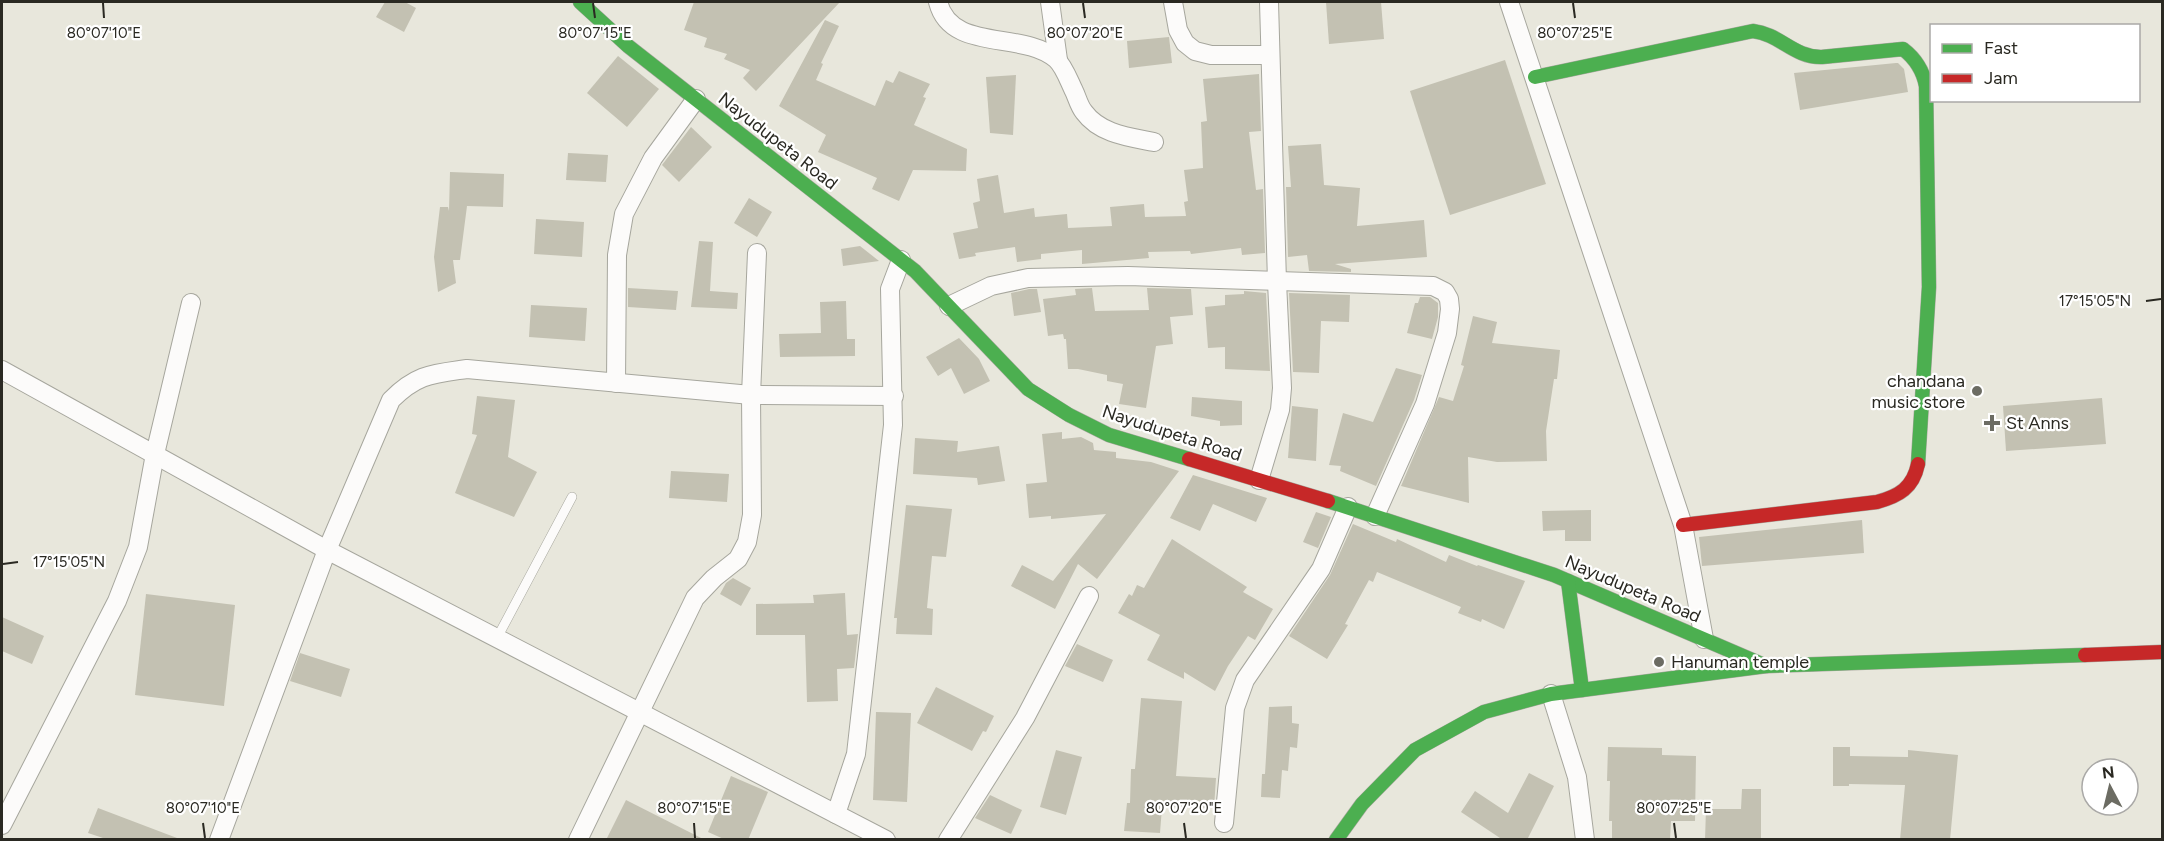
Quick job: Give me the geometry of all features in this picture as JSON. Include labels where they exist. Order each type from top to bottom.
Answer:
[{"type":"street","name":"Nayudupeta Road","points":[[580,2],[628,46],[915,271],[1028,389],[1070,415],[1109,435],[1348,507],[1569,581],[1766,666]]},
{"type":"street","points":[[938,2],[947,22],[964,33],[1045,51],[1058,60]]},
{"type":"street","points":[[1050,2],[1058,60],[1083,111],[1098,126],[1118,135],[1154,142]]},
{"type":"street","points":[[1173,2],[1178,30],[1185,43],[1195,51],[1211,55],[1270,55]]},
{"type":"street","points":[[1259,480],[1280,410],[1282,388],[1276,282],[1269,2]]},
{"type":"street","points":[[1509,2],[1683,525],[1704,639]]},
{"type":"street","points":[[1534,77],[1753,31],[1764,31],[1773,35],[1796,53],[1812,58],[1884,49],[1903,49],[1919,63],[1924,75],[1929,287],[1919,459],[1909,488],[1896,497],[1877,502],[1683,525]]},
{"type":"street","points":[[616,383],[617,255],[624,214],[653,158],[696,99]]},
{"type":"street","points":[[578,840],[695,598],[714,578],[738,559],[747,543],[752,515],[751,395],[757,253]]},
{"type":"street","points":[[836,814],[856,754],[893,425],[890,289],[901,260]]},
{"type":"street","points":[[949,306],[992,286],[1028,278],[1128,276],[1433,286],[1445,292],[1449,299],[1447,333],[1425,404],[1375,516]]},
{"type":"street","points":[[2,822],[117,601],[132,567],[138,547],[155,454],[192,303]]},
{"type":"street","points":[[219,840],[327,550],[391,400],[406,384],[429,374],[467,369],[751,395],[894,396]]},
{"type":"street","points":[[3,375],[155,454],[327,550],[886,840]]},
{"type":"street","points":[[1224,823],[1235,708],[1245,680],[1321,568],[1348,507]]},
{"type":"street","points":[[1569,581],[1582,690]]},
{"type":"street","points":[[948,840],[1025,718],[1089,596]]},
{"type":"street","points":[[1336,840],[1362,804],[1415,750],[1484,712],[1551,694],[1766,666],[2163,652]]},
{"type":"street","points":[[1551,694],[1577,777],[1585,840]]},
{"type":"lane","points":[[497,638],[572,498]]},
{"type":"building","points":[[385,2],[405,2],[416,8],[404,32],[376,17]]},
{"type":"building","points":[[694,2],[840,2],[756,91],[743,78],[750,70],[724,59],[727,54],[704,47],[707,38],[684,30]]},
{"type":"building","points":[[1326,2],[1381,2],[1384,39],[1329,44]]},
{"type":"building","points":[[825,20],[839,26],[821,63],[823,64],[816,80],[875,106],[886,80],[893,83],[899,71],[930,84],[914,125],[967,149],[966,171],[913,170],[899,201],[872,189],[877,178],[818,152],[826,135],[779,106]]},
{"type":"building","points":[[1169,37],[1172,63],[1129,68],[1127,41]]},
{"type":"building","points":[[618,56],[659,89],[627,127],[587,93]]},
{"type":"building","points":[[1505,60],[1546,184],[1450,215],[1410,91]]},
{"type":"building","points":[[1898,63],[1904,69],[1908,92],[1800,110],[1794,73]]},
{"type":"building","points":[[1259,74],[1261,131],[1249,132],[1256,190],[1263,189],[1265,253],[1242,255],[1241,248],[1191,254],[1190,251],[1148,252],[1149,258],[1082,264],[1082,250],[1041,254],[1041,259],[1017,262],[1015,247],[975,253],[976,256],[959,259],[953,233],[978,228],[973,203],[980,201],[977,179],[998,175],[1004,213],[1034,208],[1035,217],[1067,214],[1068,228],[1112,226],[1110,207],[1144,204],[1145,217],[1186,216],[1184,202],[1188,201],[1184,170],[1203,168],[1201,122],[1207,121],[1203,79]]},
{"type":"building","points":[[1016,75],[1013,135],[990,133],[986,77]]},
{"type":"building","points":[[691,127],[712,147],[679,182],[662,165]]},
{"type":"building","points":[[1321,144],[1324,185],[1360,188],[1357,226],[1424,220],[1427,257],[1335,264],[1351,269],[1351,272],[1309,271],[1307,255],[1288,257],[1286,187],[1291,187],[1288,146]]},
{"type":"building","points":[[568,153],[608,155],[606,182],[566,180]]},
{"type":"building","points":[[450,172],[504,174],[503,207],[467,206],[460,260],[453,260],[456,283],[438,292],[434,257],[440,207],[448,207],[449,211]]},
{"type":"building","points":[[749,198],[772,212],[757,237],[734,223]]},
{"type":"building","points":[[536,219],[584,222],[582,257],[534,254]]},
{"type":"building","points":[[699,241],[713,242],[710,291],[738,293],[737,309],[691,307]]},
{"type":"building","points":[[860,246],[879,261],[843,266],[841,249]]},
{"type":"building","points":[[628,288],[678,291],[676,310],[628,307]]},
{"type":"building","points":[[1092,288],[1095,311],[1149,310],[1147,288],[1191,289],[1193,315],[1170,317],[1173,344],[1156,346],[1146,408],[1119,404],[1123,384],[1107,381],[1107,375],[1068,369],[1066,339],[1063,334],[1048,336],[1043,299],[1076,295],[1075,289]]},
{"type":"building","points":[[1037,289],[1041,312],[1014,316],[1011,293]]},
{"type":"building","points":[[1244,291],[1266,293],[1270,371],[1225,369],[1225,347],[1208,348],[1205,307],[1225,305],[1225,295],[1244,294]]},
{"type":"building","points":[[1289,293],[1350,295],[1349,322],[1321,321],[1319,373],[1293,372]]},
{"type":"building","points":[[1420,297],[1430,297],[1438,303],[1438,317],[1432,339],[1407,333],[1415,303],[1418,303]]},
{"type":"building","points":[[846,301],[847,339],[855,339],[855,356],[780,357],[779,334],[821,333],[820,302]]},
{"type":"building","points":[[531,305],[587,308],[585,341],[529,337]]},
{"type":"building","points":[[1473,316],[1497,322],[1492,343],[1560,350],[1557,379],[1554,379],[1546,431],[1547,461],[1497,462],[1468,457],[1469,503],[1401,486],[1439,397],[1453,401],[1464,366],[1461,365]]},
{"type":"building","points":[[959,338],[979,359],[990,381],[964,394],[951,368],[938,376],[926,357]]},
{"type":"building","points":[[1396,368],[1422,375],[1414,400],[1376,486],[1340,471],[1341,466],[1329,465],[1343,413],[1373,422]]},
{"type":"building","points":[[477,396],[515,400],[508,457],[537,472],[514,517],[455,493],[477,435],[472,434]]},
{"type":"building","points":[[1192,397],[1242,401],[1242,425],[1220,426],[1220,421],[1191,416]]},
{"type":"building","points":[[2102,398],[2106,444],[2006,451],[2003,406]]},
{"type":"building","points":[[1292,406],[1318,409],[1316,461],[1288,458]]},
{"type":"building","points":[[1062,432],[1062,439],[1081,437],[1093,443],[1094,450],[1116,452],[1116,458],[1151,462],[1179,471],[1097,579],[1078,564],[1055,609],[1011,586],[1022,565],[1053,581],[1106,514],[1051,519],[1051,516],[1029,518],[1026,484],[1047,482],[1042,434]]},
{"type":"building","points":[[915,438],[958,441],[957,452],[999,446],[1005,481],[978,485],[977,478],[913,474]]},
{"type":"building","points":[[671,471],[729,474],[727,502],[669,498]]},
{"type":"building","points":[[1193,475],[1267,498],[1256,522],[1213,504],[1200,531],[1170,518]]},
{"type":"building","points":[[906,505],[952,509],[946,557],[932,556],[927,608],[933,609],[932,635],[896,634],[897,618],[894,618]]},
{"type":"building","points":[[1591,510],[1591,541],[1565,541],[1565,530],[1543,531],[1542,511]]},
{"type":"building","points":[[1316,512],[1331,517],[1318,548],[1303,542]]},
{"type":"building","points":[[1862,520],[1864,553],[1702,566],[1699,537]]},
{"type":"building","points":[[1353,524],[1396,542],[1397,539],[1446,562],[1449,555],[1525,581],[1504,629],[1482,619],[1481,622],[1458,613],[1461,607],[1377,572],[1373,582],[1369,580],[1345,624],[1348,625],[1327,659],[1289,636],[1330,575]]},
{"type":"building","points":[[1172,539],[1247,587],[1243,592],[1273,609],[1255,640],[1248,636],[1215,691],[1184,672],[1184,679],[1147,660],[1160,635],[1118,613],[1129,594],[1132,596],[1137,585],[1144,588]]},
{"type":"building","points":[[733,578],[751,588],[741,606],[720,594],[726,583]]},
{"type":"building","points":[[845,593],[847,635],[858,634],[854,668],[837,669],[838,701],[807,702],[805,635],[756,635],[756,604],[814,603],[813,595]]},
{"type":"building","points":[[146,594],[235,605],[224,706],[135,695]]},
{"type":"building","points":[[2,617],[44,636],[32,664],[2,651]]},
{"type":"building","points":[[1077,644],[1113,660],[1103,682],[1065,666]]},
{"type":"building","points":[[300,653],[350,669],[341,697],[290,681]]},
{"type":"building","points":[[936,687],[994,716],[972,751],[917,723]]},
{"type":"building","points":[[1141,698],[1182,701],[1176,776],[1216,778],[1214,808],[1162,807],[1160,833],[1124,831],[1127,803],[1130,803],[1131,769],[1135,769]]},
{"type":"building","points":[[1292,706],[1292,723],[1299,724],[1297,748],[1290,747],[1288,771],[1282,770],[1280,798],[1261,797],[1262,774],[1265,774],[1269,707]]},
{"type":"building","points":[[876,712],[911,713],[907,802],[873,800]]},
{"type":"building","points":[[1608,747],[1662,748],[1662,755],[1696,756],[1695,821],[1671,821],[1670,840],[1612,840],[1612,821],[1609,821],[1610,781],[1607,781]]},
{"type":"building","points":[[1833,747],[1850,747],[1850,756],[1908,757],[1908,750],[1958,755],[1950,840],[1900,840],[1905,785],[1833,786]]},
{"type":"building","points":[[1056,750],[1082,757],[1066,815],[1040,807]]},
{"type":"building","points":[[1529,773],[1554,786],[1527,840],[1503,840],[1461,812],[1475,791],[1508,813]]},
{"type":"building","points":[[731,776],[768,792],[748,840],[726,840],[708,832]]},
{"type":"building","points":[[1742,789],[1761,789],[1761,840],[1705,840],[1706,809],[1741,809]]},
{"type":"building","points":[[990,795],[1022,810],[1011,834],[975,818]]},
{"type":"building","points":[[626,800],[705,840],[606,840]]},
{"type":"building","points":[[98,808],[177,838],[177,840],[106,839],[88,833]]},
{"type":"traffic: fast","points":[[580,2],[628,46],[915,271],[1028,389],[1069,415],[1109,435],[1189,459]]},
{"type":"traffic: fast","points":[[1535,77],[1753,31],[1771,36],[1803,54],[1812,56],[1903,49],[1912,57],[1921,70],[1926,86],[1929,287],[1918,464]]},
{"type":"traffic: fast","points":[[1328,501],[1554,575],[1766,666]]},
{"type":"traffic: fast","points":[[1568,581],[1582,690]]},
{"type":"traffic: fast","points":[[1336,840],[1362,804],[1415,750],[1484,712],[1551,694],[1766,666],[2085,655]]},
{"type":"traffic: jam","points":[[1189,459],[1328,501]]},
{"type":"traffic: jam","points":[[1683,525],[1877,502],[1904,490],[1913,479],[1918,464]]},
{"type":"traffic: jam","points":[[2085,655],[2162,652]]},
{"type":"place","name":"chandana music store","points":[[1977,391]]},
{"type":"place","name":"St Anns","points":[[1992,423]]},
{"type":"place","name":"Hanuman temple","points":[[1659,662]]}]
